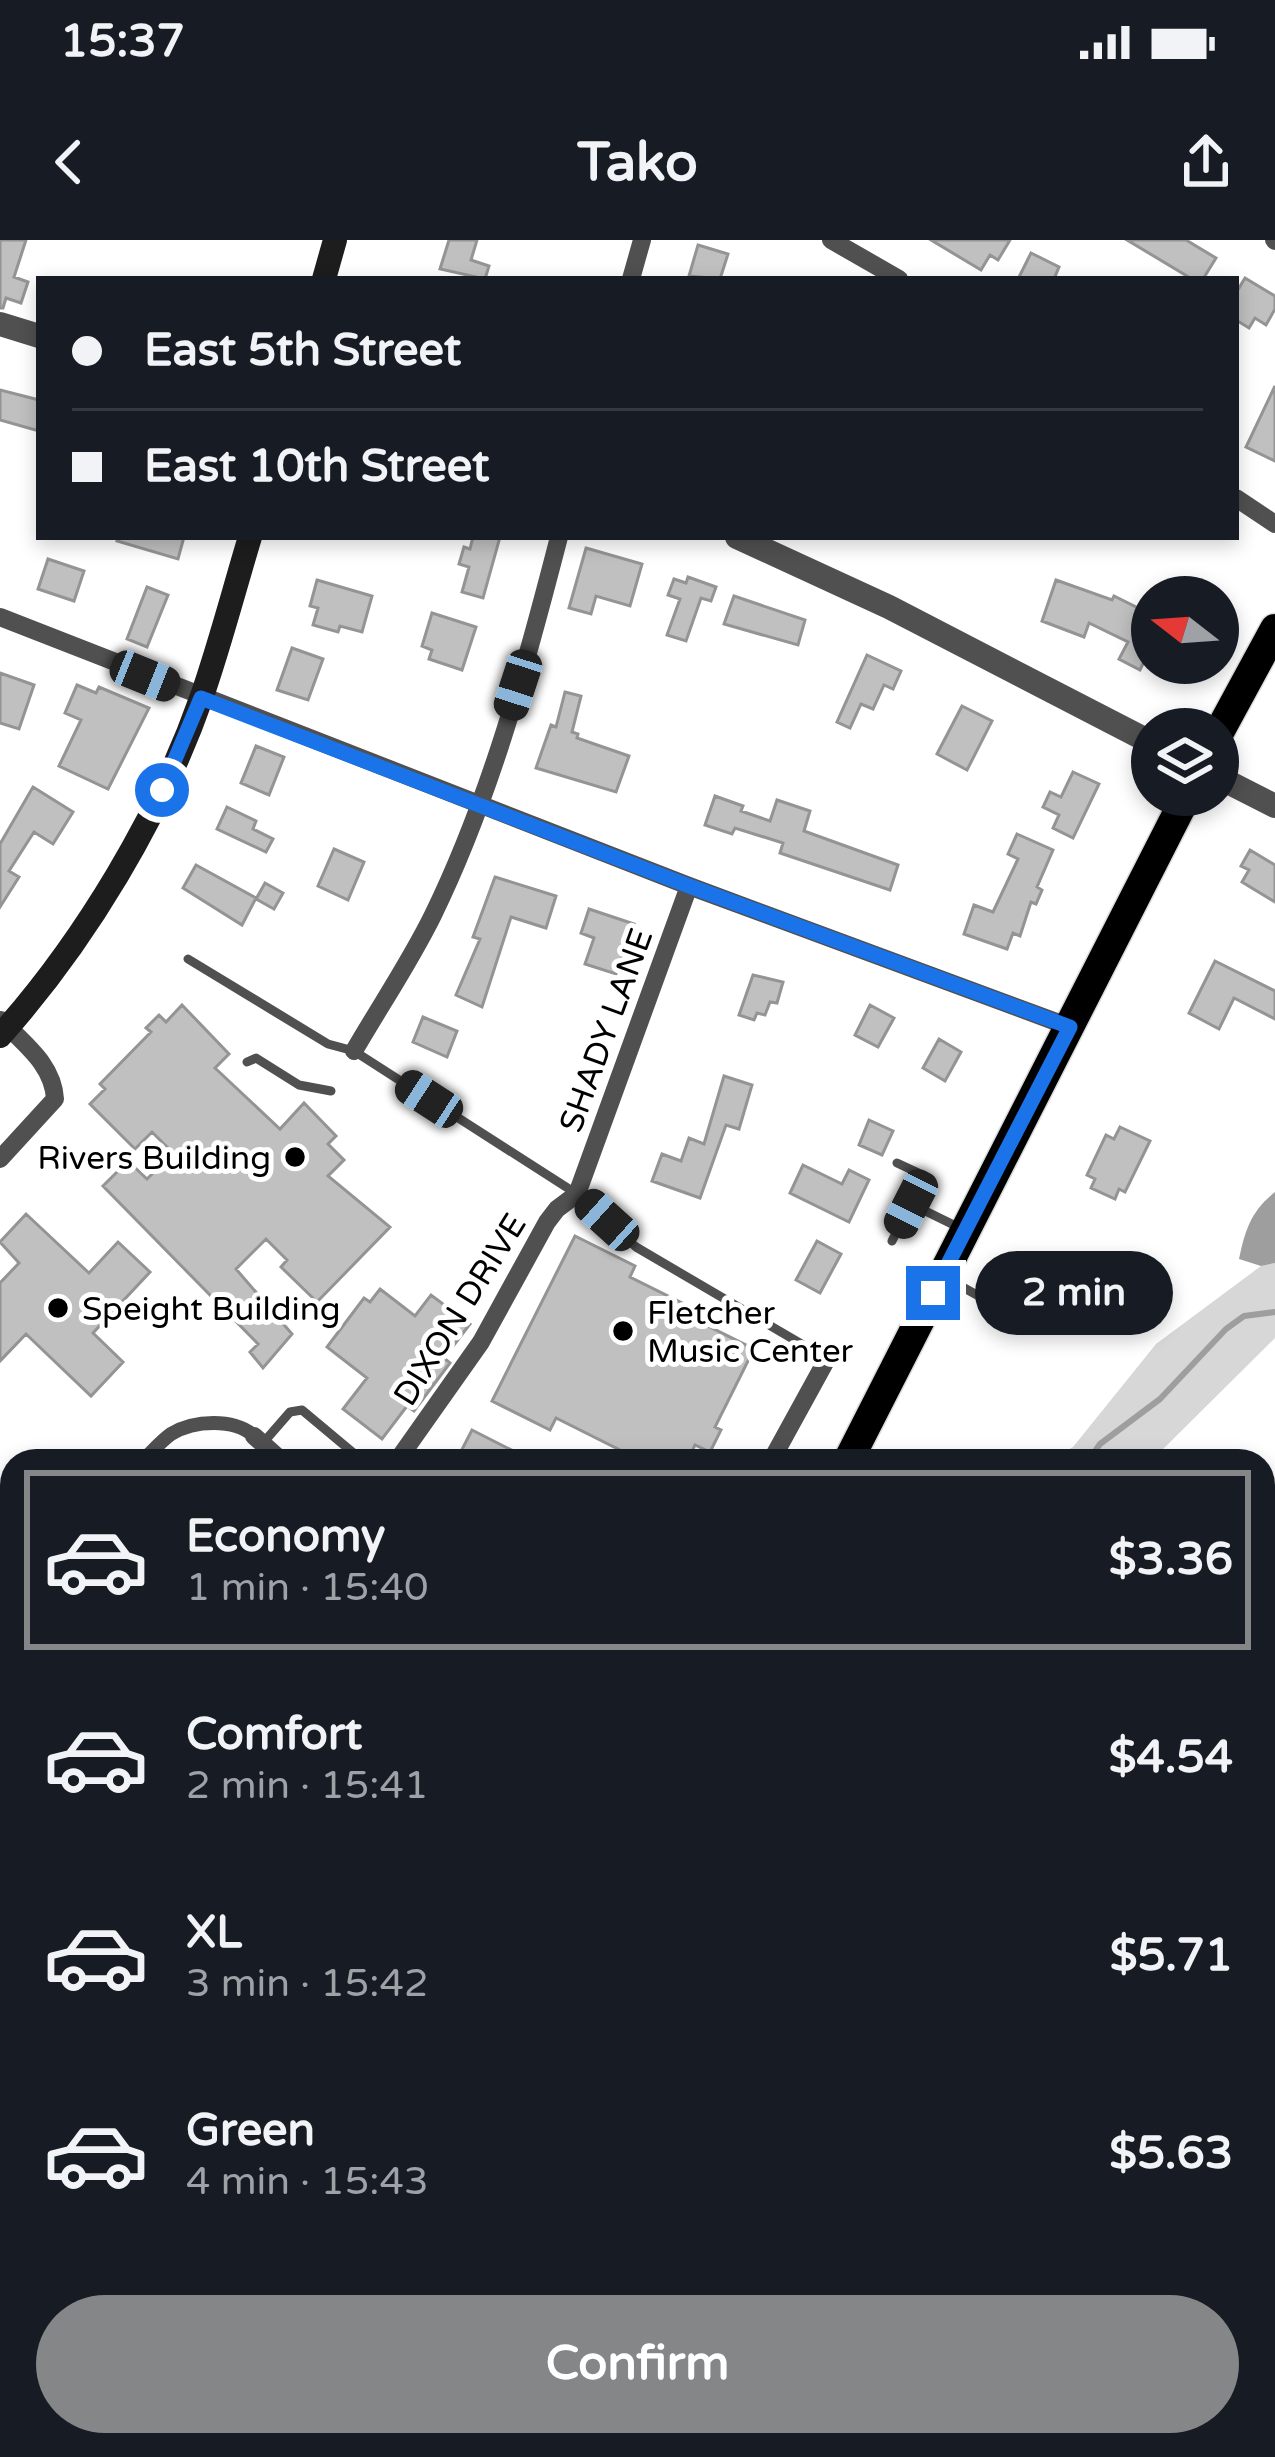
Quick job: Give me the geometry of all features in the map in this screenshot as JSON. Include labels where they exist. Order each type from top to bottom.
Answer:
[{"type":"main road","points":[[325,276],[335,240]]},
{"type":"main road","points":[[2,1027],[86,927],[162,790],[201,698],[249,540]]},
{"type":"main road","points":[[1232,708],[1275,629]]},
{"type":"main road","points":[[854,1449],[1176,816]]},
{"type":"street","points":[[632,276],[642,240]]},
{"type":"street","points":[[831,240],[894,276]]},
{"type":"street","points":[[0,325],[36,335]]},
{"type":"street","points":[[1239,500],[1275,524]]},
{"type":"street","points":[[354,1051],[426,928],[479,806],[531,644],[558,540]]},
{"type":"street","points":[[744,540],[889,607],[1131,732]]},
{"type":"street","points":[[0,617],[479,806],[1070,1027]]},
{"type":"street","points":[[1239,788],[1275,806]]},
{"type":"street","name":"SHADY LANE","points":[[578,1194],[689,886]]},
{"type":"street","points":[[0,1159],[55,1100],[54,1081],[46,1067],[2,1027]]},
{"type":"street","name":"DIXON DRIVE","points":[[405,1449],[481,1342],[547,1222],[556,1209],[578,1194]]},
{"type":"street","points":[[778,1449],[827,1359]]},
{"type":"street","points":[[155,1449],[173,1432],[231,1422],[269,1449]]},
{"type":"lane","points":[[188,959],[328,1044],[354,1051],[578,1194],[636,1247],[827,1359]]},
{"type":"lane","points":[[247,1062],[256,1058],[298,1085],[331,1091]]},
{"type":"lane","points":[[892,1241],[925,1176],[897,1163]]},
{"type":"lane","points":[[911,1204],[965,1231]]},
{"type":"lane","points":[[942,1275],[997,1306]]},
{"type":"lane","points":[[258,1439],[290,1412],[302,1410],[349,1449]]},
{"type":"shaded area","points":[[1275,1192],[1275,1263],[1261,1266],[1239,1259],[1250,1222]]},
{"type":"shaded area","points":[[1275,1263],[1275,1338],[1163,1449],[1070,1449],[1156,1344],[1261,1266]]},
{"type":"building","points":[[0,240],[26,240],[14,277],[28,282],[21,303],[6,298],[3,308],[0,308]]},
{"type":"building","points":[[449,240],[477,240],[471,260],[489,266],[486,276],[440,269]]},
{"type":"building","points":[[931,240],[1010,240],[998,260],[990,255],[981,270]]},
{"type":"building","points":[[1127,240],[1186,240],[1216,258],[1205,276],[1187,276]]},
{"type":"building","points":[[698,245],[728,254],[721,276],[689,276]]},
{"type":"building","points":[[1031,253],[1059,267],[1055,276],[1020,276]]},
{"type":"building","points":[[1245,278],[1275,296],[1275,309],[1266,325],[1255,318],[1249,328],[1239,322],[1239,288]]},
{"type":"building","points":[[1275,386],[1275,461],[1246,447]]},
{"type":"building","points":[[0,390],[36,399],[36,430],[0,420]]},
{"type":"building","points":[[117,540],[183,540],[178,559]]},
{"type":"building","points":[[472,540],[499,540],[483,598],[462,592],[469,567],[459,564],[464,547],[470,549]]},
{"type":"building","points":[[586,548],[642,564],[630,606],[596,596],[591,614],[569,608]]},
{"type":"building","points":[[48,559],[84,571],[74,601],[38,589]]},
{"type":"building","points":[[688,577],[716,587],[711,601],[701,598],[686,641],[667,635],[680,599],[668,595],[674,579],[686,583]]},
{"type":"building","points":[[317,580],[372,596],[362,632],[313,625],[318,608],[310,606]]},
{"type":"building","points":[[1056,580],[1112,600],[1114,596],[1131,604],[1131,665],[1119,659],[1128,642],[1089,623],[1084,637],[1042,621]]},
{"type":"building","points":[[147,587],[168,595],[147,647],[127,639]]},
{"type":"building","points":[[734,596],[805,620],[798,645],[724,624]]},
{"type":"building","points":[[432,613],[476,627],[462,670],[429,659],[432,650],[422,646]]},
{"type":"building","points":[[292,648],[323,659],[308,700],[277,690]]},
{"type":"building","points":[[867,655],[901,671],[893,689],[884,685],[873,709],[861,704],[850,728],[837,722]]},
{"type":"building","points":[[0,673],[34,685],[19,729],[0,723]]},
{"type":"building","points":[[77,685],[96,693],[99,687],[149,708],[108,789],[59,766],[81,720],[65,713]]},
{"type":"building","points":[[565,692],[581,696],[572,732],[577,738],[629,756],[616,792],[536,768],[551,725],[556,727]]},
{"type":"building","points":[[962,706],[992,721],[967,770],[937,754]]},
{"type":"building","points":[[256,746],[284,757],[269,795],[241,783]]},
{"type":"building","points":[[1073,772],[1099,784],[1073,838],[1053,828],[1059,815],[1043,807],[1050,792],[1061,797]]},
{"type":"building","points":[[33,787],[73,812],[53,844],[34,832],[9,871],[19,877],[0,907],[0,844]]},
{"type":"building","points":[[715,796],[770,821],[777,800],[810,811],[804,831],[898,865],[890,890],[780,853],[783,843],[735,828],[732,834],[705,825]]},
{"type":"building","points":[[227,807],[256,821],[253,829],[273,839],[266,852],[217,829]]},
{"type":"building","points":[[1017,834],[1053,850],[1037,887],[1042,890],[1036,904],[1031,902],[1020,936],[1013,933],[1007,949],[964,934],[974,905],[993,912],[1018,859],[1008,854]]},
{"type":"building","points":[[334,849],[364,862],[348,900],[318,886]]},
{"type":"building","points":[[1250,850],[1275,865],[1275,902],[1242,882],[1249,870],[1241,866]]},
{"type":"building","points":[[196,865],[256,898],[242,925],[183,888]]},
{"type":"building","points":[[495,877],[556,896],[546,928],[511,917],[482,1007],[456,995],[480,939],[473,937]]},
{"type":"building","points":[[265,883],[283,893],[274,909],[256,899]]},
{"type":"building","points":[[589,909],[634,924],[616,974],[585,964],[594,938],[581,933]]},
{"type":"building","points":[[1215,961],[1275,991],[1275,1019],[1234,998],[1219,1029],[1189,1013]]},
{"type":"building","points":[[753,975],[783,982],[777,1003],[770,1002],[765,1015],[757,1013],[754,1020],[739,1015]]},
{"type":"building","name":"Rivers Building","points":[[182,1005],[229,1054],[215,1068],[280,1129],[304,1103],[336,1136],[328,1144],[344,1160],[328,1176],[390,1227],[317,1302],[281,1267],[287,1260],[266,1239],[236,1269],[292,1334],[263,1368],[250,1352],[258,1344],[103,1186],[128,1161],[147,1179],[173,1153],[152,1132],[135,1149],[90,1104],[105,1089],[100,1084],[151,1032],[146,1028],[159,1015],[166,1022]]},
{"type":"building","points":[[870,1005],[894,1018],[878,1047],[855,1035]]},
{"type":"building","points":[[423,1017],[457,1031],[447,1057],[413,1042]]},
{"type":"building","points":[[939,1039],[961,1052],[945,1081],[923,1068]]},
{"type":"building","points":[[724,1076],[752,1085],[739,1129],[726,1125],[700,1198],[652,1181],[662,1154],[681,1161],[689,1138],[704,1144]]},
{"type":"building","points":[[869,1120],[893,1131],[882,1155],[859,1145]]},
{"type":"building","points":[[1120,1127],[1150,1141],[1125,1192],[1119,1189],[1115,1199],[1091,1188],[1095,1179],[1087,1175],[1106,1135],[1114,1139]]},
{"type":"building","points":[[803,1165],[842,1184],[849,1170],[869,1180],[849,1222],[790,1193]]},
{"type":"building","name":"Speight Building","points":[[26,1214],[89,1273],[118,1242],[150,1272],[93,1333],[123,1362],[91,1396],[26,1334],[0,1361],[0,1283],[19,1263],[0,1242]]},
{"type":"building","name":"Fletcher Music Center","points":[[575,1236],[635,1266],[630,1277],[686,1305],[682,1313],[754,1349],[715,1427],[721,1430],[712,1449],[695,1445],[693,1449],[618,1449],[556,1418],[550,1430],[492,1401]]},
{"type":"building","points":[[817,1241],[841,1254],[820,1293],[796,1280]]},
{"type":"building","points":[[1068,1257],[1093,1263],[1078,1318],[1054,1312]]},
{"type":"building","points":[[380,1289],[415,1316],[431,1295],[470,1324],[444,1358],[450,1363],[414,1411],[407,1406],[382,1439],[343,1409],[367,1378],[327,1347],[364,1298],[370,1302]]},
{"type":"building","points":[[472,1430],[509,1449],[462,1449]]},
{"type":"waterway","points":[[1096,1449],[1160,1399],[1226,1329],[1244,1316],[1275,1312]]},
{"type":"place","name":"Rivers Building","points":[[295,1157]]},
{"type":"place","name":"Speight Building","points":[[58,1308]]},
{"type":"place","name":"Fletcher Music Center","points":[[623,1331]]},
{"type":"route","points":[[162,790],[201,698],[1070,1027],[933,1293]]}]
